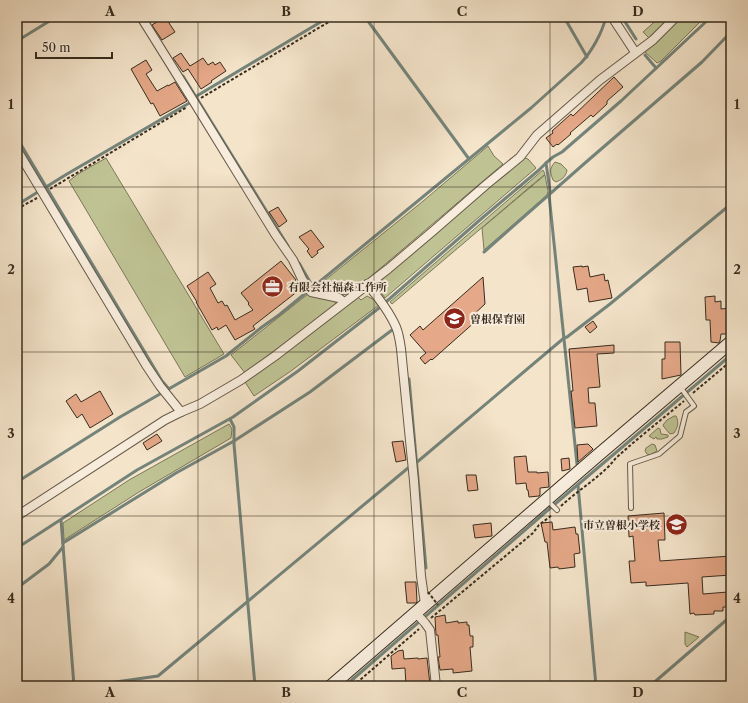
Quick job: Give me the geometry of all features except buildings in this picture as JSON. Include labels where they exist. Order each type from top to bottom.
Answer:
[{"type":"street","points":[[140,17],[197,101],[275,234],[293,260],[302,279],[310,290],[339,298],[344,302]]},
{"type":"street","points":[[612,17],[635,52]]},
{"type":"street","points":[[17,516],[164,420],[200,404],[242,380],[275,356],[412,249],[520,157],[537,135],[600,80],[635,52],[653,40],[676,17]]},
{"type":"street","points":[[17,150],[44,191],[138,353],[164,391],[181,412]]},
{"type":"street","points":[[331,686],[422,619],[425,604],[421,576],[414,481],[401,349],[396,329],[384,306],[367,284]]},
{"type":"street","points":[[425,604],[552,505],[684,392],[731,342]]},
{"type":"street","points":[[422,619],[430,630],[436,686]]},
{"type":"lane","points":[[631,508],[630,464],[659,454],[680,436],[686,412],[694,406],[684,392]]},
{"type":"path","points":[[17,209],[44,191],[180,112],[337,17]]},
{"type":"path","points":[[353,686],[422,619],[533,533],[552,505],[580,491],[637,440],[684,392],[731,361]]},
{"type":"path","points":[[428,592],[438,605]]},
{"type":"green space","points":[[660,17],[671,17],[649,38],[643,32]]},
{"type":"green space","points":[[681,17],[705,17],[661,61],[657,63],[645,52]]},
{"type":"green space","points":[[488,146],[494,156],[503,164],[356,289],[349,294],[340,295],[314,289],[422,202]]},
{"type":"green space","points":[[106,158],[224,354],[185,377],[69,181]]},
{"type":"green space","points":[[525,158],[528,159],[536,168],[385,298],[378,288],[383,282],[381,280]]},
{"type":"green space","points":[[555,162],[561,164],[567,170],[566,175],[556,182],[553,180],[551,175],[552,167]]},
{"type":"green space","points":[[543,170],[545,174],[392,304],[390,302],[465,237]]},
{"type":"green space","points":[[545,175],[548,191],[547,195],[484,250],[482,228]]},
{"type":"green space","points":[[308,294],[336,301],[335,305],[245,373],[231,355]]},
{"type":"green space","points":[[367,296],[376,301],[379,305],[291,371],[254,396],[245,382],[358,297],[361,300]]},
{"type":"green space","points":[[674,416],[677,418],[677,427],[674,433],[670,434],[663,425],[667,420]]},
{"type":"green space","points":[[229,424],[232,429],[231,438],[139,492],[64,540],[63,523],[129,480]]},
{"type":"green space","points":[[658,428],[660,429],[661,434],[668,435],[668,437],[657,439],[656,437],[654,439],[649,436]]},
{"type":"green space","points":[[652,444],[655,445],[657,451],[650,455],[647,454],[645,451],[646,448]]},
{"type":"green space","points":[[685,632],[699,637],[687,647],[685,644]]},
{"type":"waterway","points":[[17,41],[56,17]]},
{"type":"waterway","points":[[195,97],[329,17]]},
{"type":"waterway","points":[[365,17],[469,159]]},
{"type":"waterway","points":[[564,17],[587,57]]},
{"type":"waterway","points":[[17,482],[120,417],[226,356],[279,315],[531,108],[581,63],[596,42],[606,17]]},
{"type":"waterway","points":[[622,17],[636,39]]},
{"type":"waterway","points":[[17,548],[137,470],[233,417],[298,371],[379,308],[553,157],[562,152],[621,101],[711,17]]},
{"type":"waterway","points":[[484,252],[702,62],[731,32]]},
{"type":"waterway","points":[[645,55],[656,68]]},
{"type":"waterway","points":[[183,76],[288,246]]},
{"type":"waterway","points":[[46,187],[191,102]]},
{"type":"waterway","points":[[17,138],[162,381],[169,389]]},
{"type":"waterway","points":[[546,163],[577,464]]},
{"type":"waterway","points":[[17,205],[41,190]]},
{"type":"waterway","points":[[416,463],[564,338],[610,304],[731,204]]},
{"type":"waterway","points":[[299,263],[313,287]]},
{"type":"waterway","points":[[63,543],[176,473],[234,441],[310,392],[392,330]]},
{"type":"waterway","points":[[345,686],[548,510],[731,355]]},
{"type":"waterway","points":[[409,379],[426,568]]},
{"type":"waterway","points":[[230,419],[234,427],[234,444],[255,686]]},
{"type":"waterway","points":[[87,686],[158,676],[408,468]]},
{"type":"waterway","points":[[578,485],[596,686]]},
{"type":"waterway","points":[[61,520],[74,686]]},
{"type":"waterway","points":[[17,588],[49,564],[63,547]]},
{"type":"waterway","points":[[650,686],[731,616]]},
{"type":"place","name":"有限会社福森工作所","points":[[272,287]]},
{"type":"place","name":"曽根保育園","points":[[454,319]]},
{"type":"place","name":"市立曽根小学校","points":[[676,525]]}]
